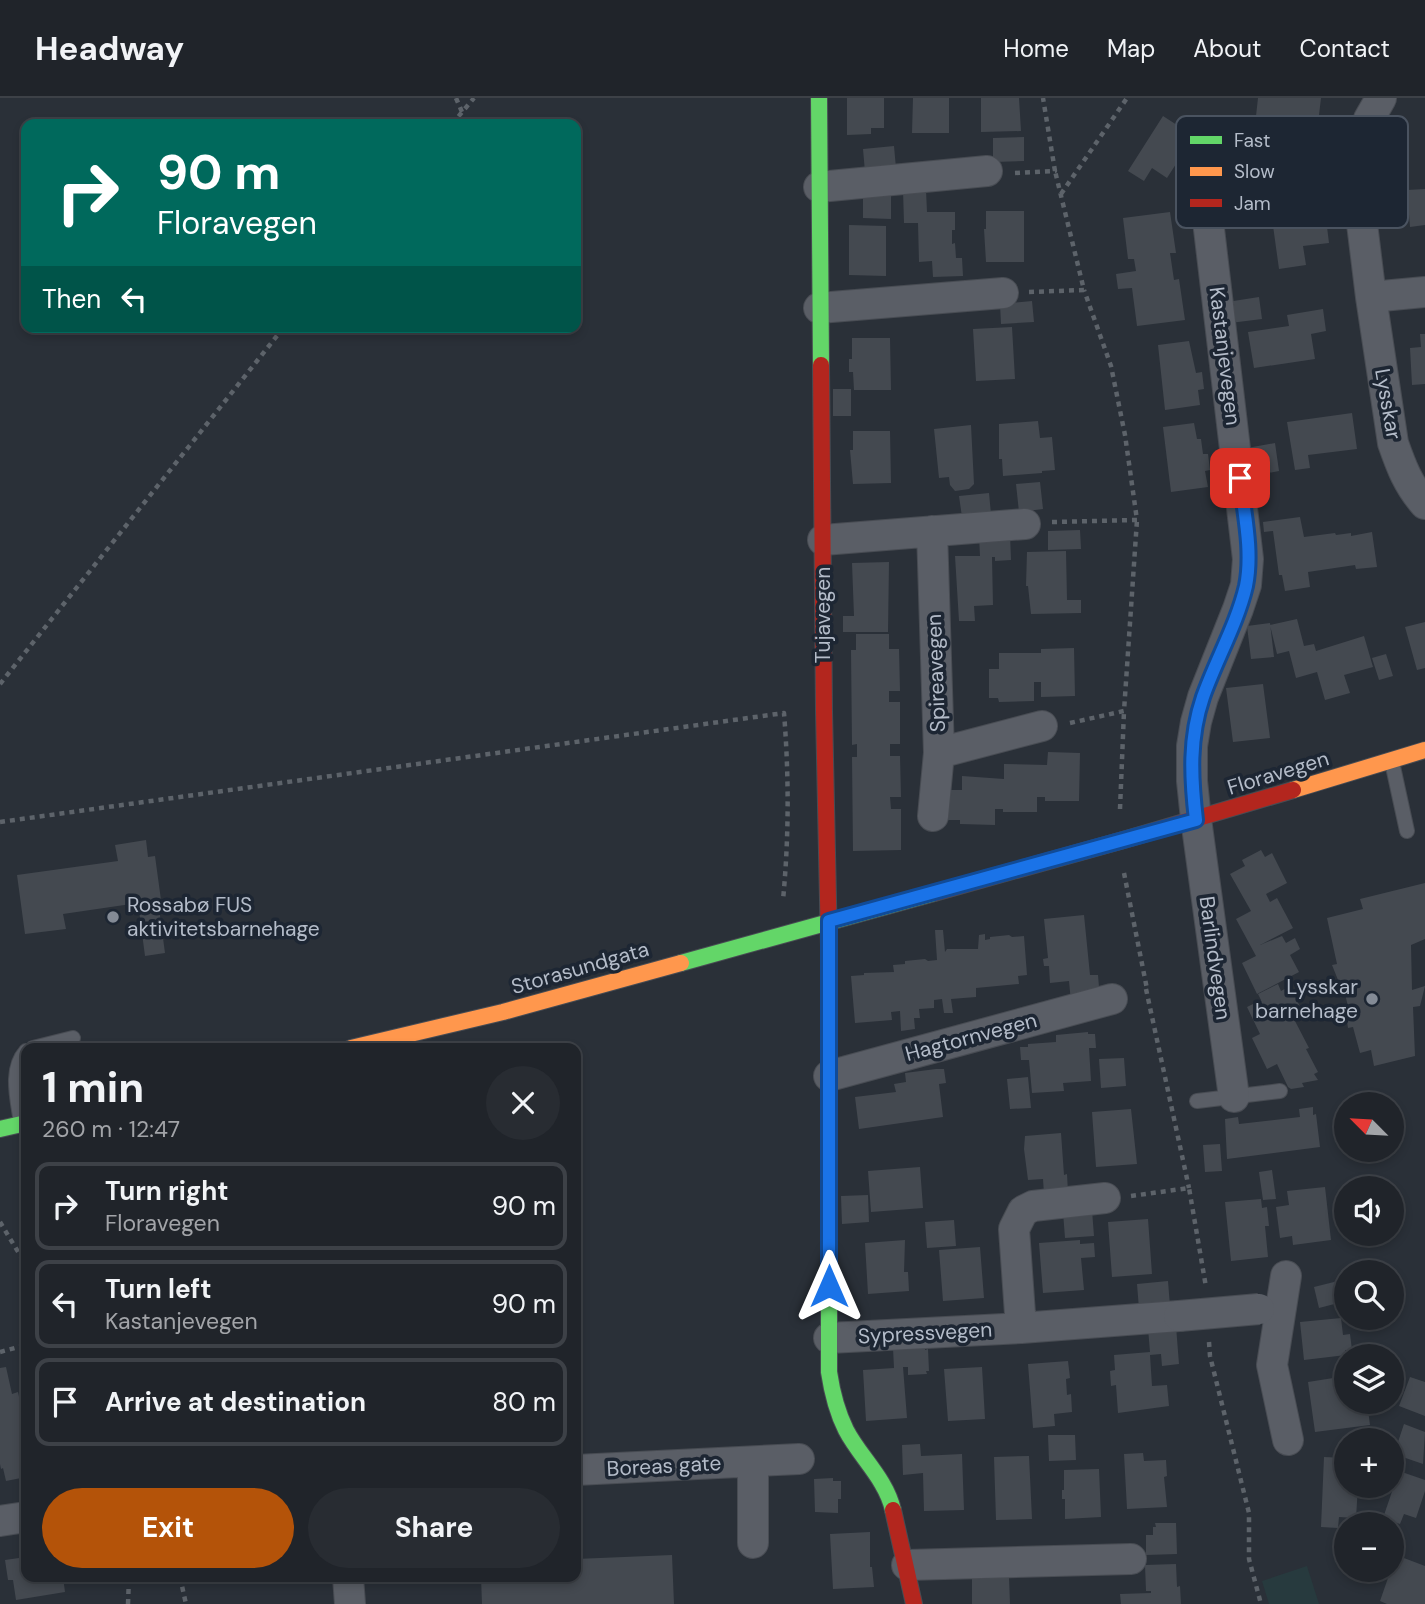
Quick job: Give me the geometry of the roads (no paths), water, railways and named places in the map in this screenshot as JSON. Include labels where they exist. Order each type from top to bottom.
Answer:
[{"type":"street","name":"Tujavegen","points":[[819,98],[824,923]]},
{"type":"street","name":"Lysskar","points":[[1371,116],[1381,98]]},
{"type":"street","points":[[819,187],[987,171]]},
{"type":"street","name":"Kastanjevegen","points":[[1196,820],[1192,781],[1192,746],[1196,722],[1246,585],[1248,559],[1209,228]]},
{"type":"street","name":"Lysskar","points":[[1363,228],[1393,443],[1402,470],[1425,504]]},
{"type":"street","points":[[1371,297],[1425,292]]},
{"type":"street","points":[[819,308],[1003,293]]},
{"type":"street","points":[[823,540],[1025,524]]},
{"type":"street","name":"Spireavegen","points":[[932,531],[939,753],[933,816]]},
{"type":"street","points":[[939,753],[1042,726]]},
{"type":"street","name":"Floravegen","points":[[824,923],[1196,820],[1425,750]]},
{"type":"street","name":"Barlindvegen","points":[[1196,820],[1234,1097]]},
{"type":"street","points":[[824,923],[829,1076],[831,1384],[846,1430],[890,1495],[915,1604]]},
{"type":"street","name":"Storasundgata","points":[[372,1043],[503,1012],[824,923]]},
{"type":"street","name":"Hagtornvegen","points":[[829,1076],[1112,999]]},
{"type":"street","points":[[0,1129],[21,1125]]},
{"type":"street","name":"Sypressvegen","points":[[1021,1328],[1011,1213],[1033,1206],[1105,1198]]},
{"type":"street","points":[[1286,1276],[1270,1309],[1272,1365],[1288,1440]]},
{"type":"street","name":"Sypressvegen","points":[[829,1338],[1021,1328],[1270,1309]]},
{"type":"street","name":"Boreas gate","points":[[581,1471],[799,1459]]},
{"type":"street","name":"Boreas gate","points":[[753,1462],[753,1543]]},
{"type":"street","points":[[0,1521],[21,1518]]},
{"type":"street","points":[[907,1564],[1131,1559]]},
{"type":"street","points":[[348,1582],[350,1604]]},
{"type":"lane","points":[[1392,760],[1407,831]]},
{"type":"lane","points":[[53,1043],[73,1038]]},
{"type":"lane","points":[[21,1057],[16,1071],[21,1104]]},
{"type":"lane","points":[[1197,1101],[1280,1091]]},
{"type":"place","name":"Rossabø FUS aktivitetsbarnehage","points":[[113,917]]},
{"type":"place","name":"Lysskar barnehage","points":[[1372,999]]}]
